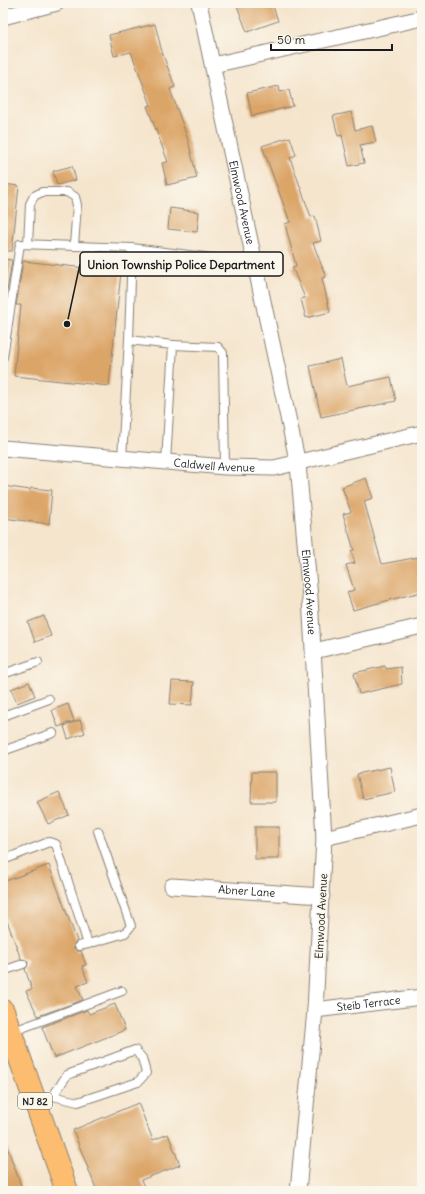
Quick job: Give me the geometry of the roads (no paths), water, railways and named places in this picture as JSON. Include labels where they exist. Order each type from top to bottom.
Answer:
[{"type":"main road","name":"NJ 82","points":[[3,1011],[10,1032],[44,1099],[67,1191]]},
{"type":"street","points":[[3,17],[57,3]]},
{"type":"street","name":"Elmwood Avenue","points":[[199,3],[298,464],[314,651],[324,838],[315,1010],[298,1191]]},
{"type":"street","points":[[213,64],[422,18]]},
{"type":"street","name":"Caldwell Avenue","points":[[3,448],[225,467],[274,468],[298,464],[422,433]]},
{"type":"street","points":[[314,651],[422,626]]},
{"type":"street","points":[[324,838],[422,815]]},
{"type":"street","name":"Abner Lane","points":[[172,886],[322,896]]},
{"type":"street","name":"Steib Terrace","points":[[315,1010],[422,997]]},
{"type":"lane","points":[[3,357],[30,204],[34,196],[42,192],[67,192],[75,197],[77,205],[74,246]]},
{"type":"lane","points":[[24,244],[132,248],[254,263]]},
{"type":"lane","points":[[122,458],[129,340],[132,248]]},
{"type":"lane","points":[[129,340],[173,345],[218,347],[223,354],[225,467]]},
{"type":"lane","points":[[166,462],[173,345]]},
{"type":"lane","points":[[3,674],[38,662]]},
{"type":"lane","points":[[3,716],[49,699]]},
{"type":"lane","points":[[3,751],[53,733]]},
{"type":"lane","points":[[79,946],[125,933],[131,926],[98,831]]},
{"type":"lane","points":[[3,860],[49,842],[56,844],[88,944]]},
{"type":"lane","points":[[3,971],[23,964]]},
{"type":"lane","points":[[10,1032],[122,991]]},
{"type":"lane","points":[[135,1050],[142,1058],[146,1073],[138,1082],[78,1102],[44,1099],[67,1075],[135,1050]]},
{"type":"place","name":"Union Township Police Department","points":[[67,324]]}]
